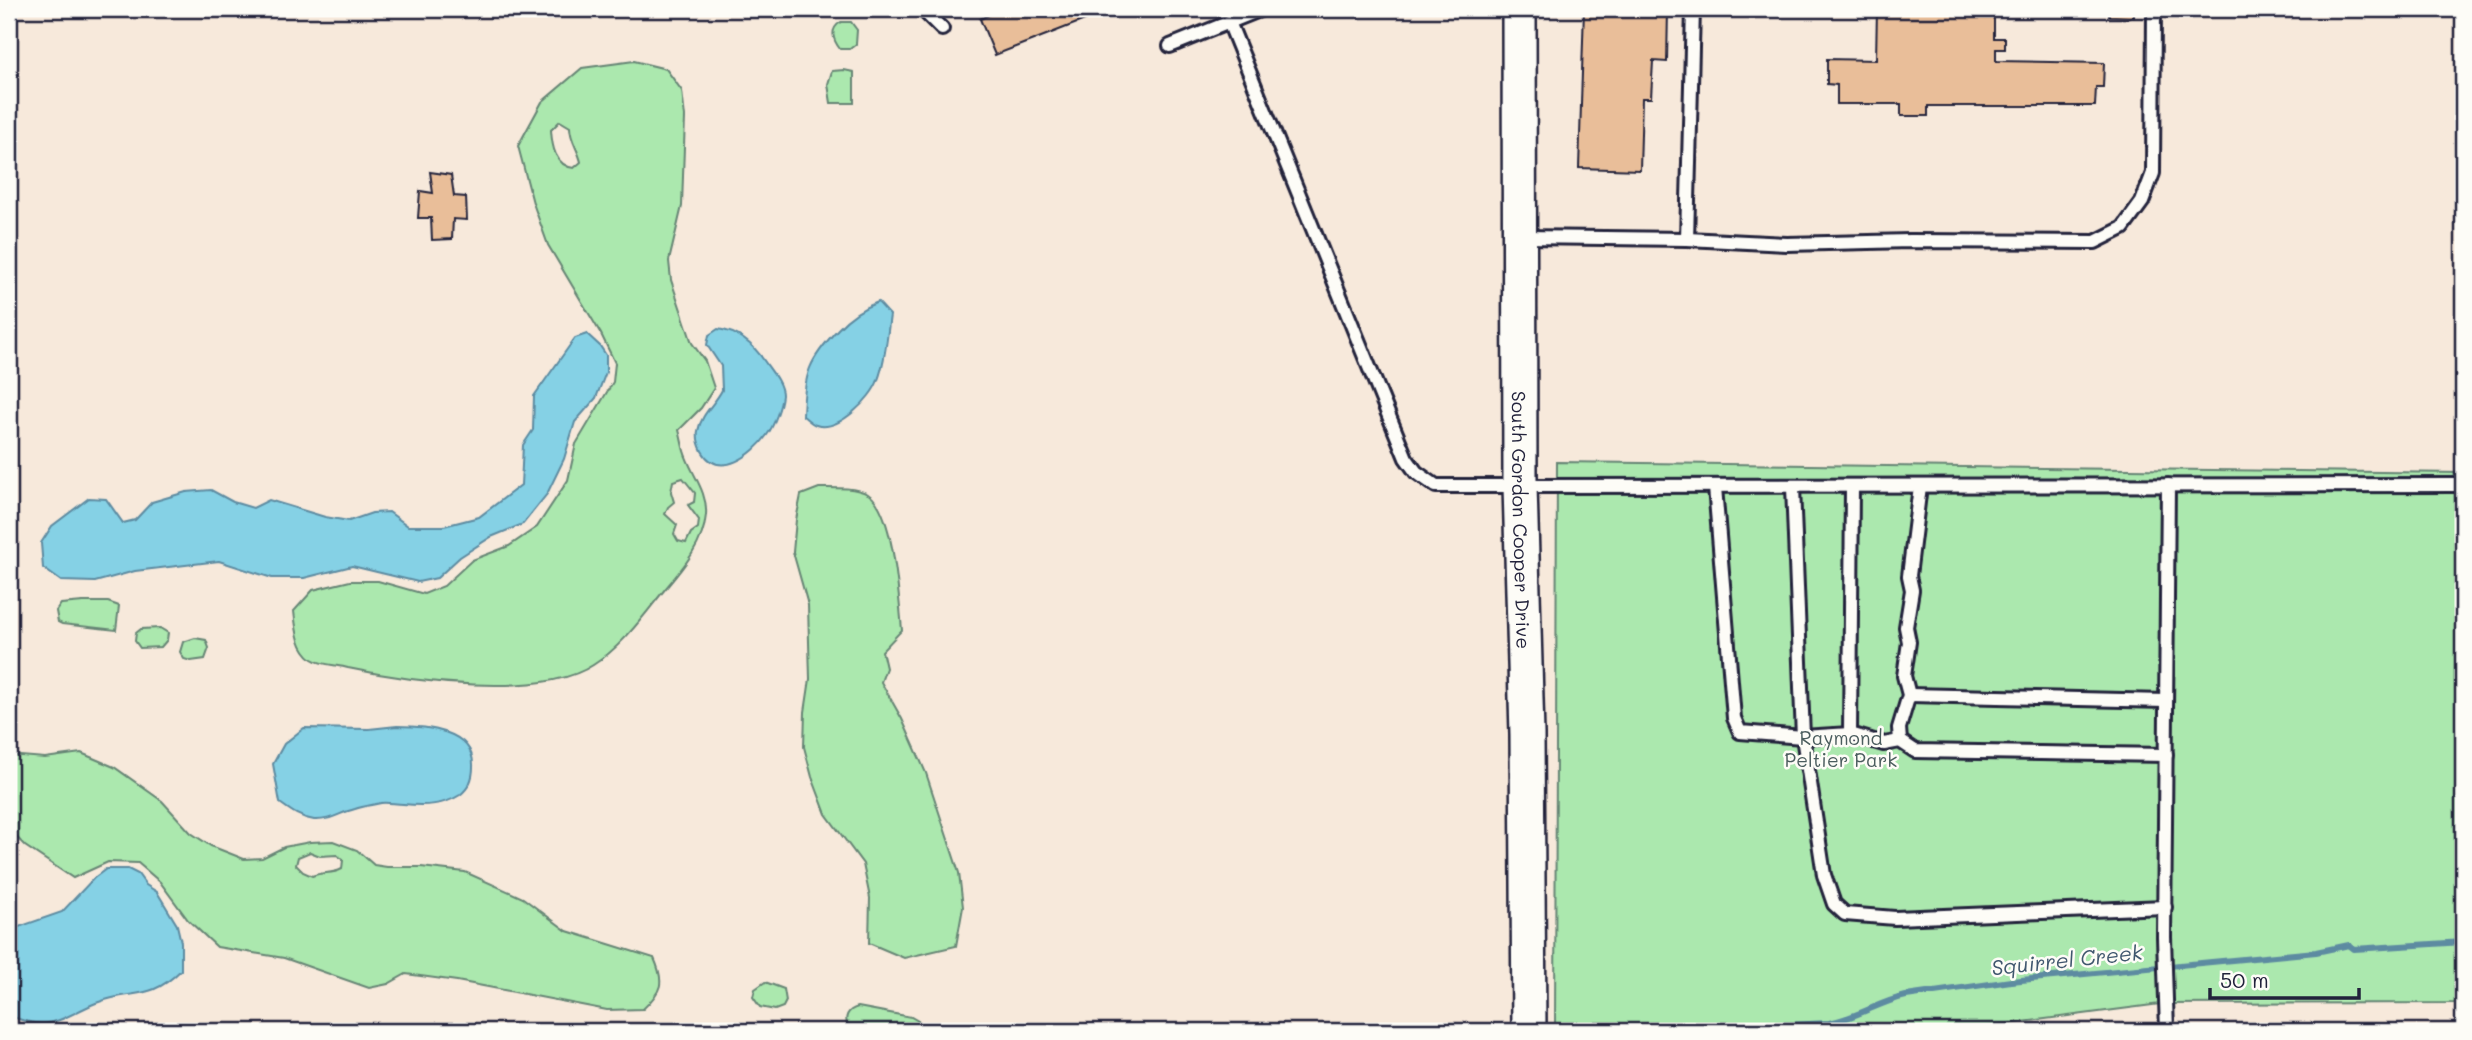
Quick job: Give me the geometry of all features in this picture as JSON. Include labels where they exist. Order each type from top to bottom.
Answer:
[{"type":"main road","name":"South Gordon Cooper Drive","points":[[1520,9],[1520,486],[1527,734],[1529,1022]]},
{"type":"lane","points":[[922,9],[942,29]]},
{"type":"lane","points":[[1170,46],[1262,9]]},
{"type":"lane","points":[[1687,239],[1693,9]]},
{"type":"lane","points":[[1520,237],[1687,239],[1787,244],[1910,241],[2095,242],[2123,228],[2142,202],[2153,173],[2154,9]]},
{"type":"lane","points":[[1229,22],[1406,458],[1416,472],[1436,486],[2463,485]]},
{"type":"lane","points":[[2167,1031],[2165,906],[2168,485]]},
{"type":"lane","points":[[1793,486],[1803,737],[1824,875],[1834,904],[1845,914],[1895,918],[2165,906]]},
{"type":"lane","points":[[1850,734],[1853,486]]},
{"type":"lane","points":[[1900,741],[1899,728],[1909,695],[1905,676],[1909,642],[1906,627],[1912,590],[1909,576],[1920,486]]},
{"type":"lane","points":[[1714,487],[1734,718],[1740,732],[1803,737],[1850,734],[1884,744],[1900,741],[1915,751],[2166,755]]},
{"type":"lane","points":[[1909,695],[2166,701]]},
{"type":"green space","points":[[841,22],[851,22],[857,30],[856,44],[850,49],[840,49],[834,38],[835,28]]},
{"type":"green space","points":[[634,61],[666,69],[682,91],[685,117],[682,206],[669,261],[671,280],[692,343],[705,361],[714,388],[701,408],[679,430],[684,451],[702,490],[706,506],[704,525],[697,545],[679,572],[623,639],[593,665],[570,676],[508,685],[438,682],[316,661],[300,643],[294,611],[313,590],[350,581],[378,581],[424,594],[444,586],[472,560],[509,546],[537,527],[568,480],[576,444],[613,382],[615,363],[601,334],[548,245],[533,203],[518,146],[542,102],[582,68]],"holes":[[[560,121],[570,127],[580,157],[581,162],[574,168],[563,163],[554,149],[551,130]],[[683,478],[695,493],[694,502],[688,505],[699,520],[698,528],[691,533],[686,543],[678,541],[674,534],[677,525],[665,514],[674,502],[671,492],[673,481]]]},
{"type":"green space","points":[[832,71],[854,72],[854,103],[831,103],[828,84]]},
{"type":"green space","name":"Raymond Peltier Park","points":[[1557,462],[2463,473],[2463,1003],[2160,1004],[1953,1031],[1555,1031]]},
{"type":"green space","points":[[819,488],[850,489],[868,494],[877,503],[884,517],[894,556],[902,630],[882,651],[886,668],[881,682],[902,719],[926,773],[959,873],[963,907],[956,946],[904,958],[869,943],[870,898],[863,864],[826,814],[812,777],[804,747],[810,679],[808,605],[793,552],[801,495]]},
{"type":"green space","points":[[108,602],[119,606],[116,630],[58,622],[56,611],[61,604]]},
{"type":"green space","points":[[160,628],[168,633],[167,640],[161,647],[140,648],[135,641],[136,633],[141,629]]},
{"type":"green space","points":[[195,638],[206,640],[209,648],[205,659],[184,659],[180,652],[183,642]]},
{"type":"green space","points":[[81,753],[114,767],[162,801],[191,833],[211,846],[244,859],[262,858],[284,847],[333,841],[357,850],[374,865],[465,872],[523,898],[567,931],[654,958],[660,974],[658,992],[643,1009],[607,1010],[457,981],[406,974],[388,984],[369,988],[284,958],[217,947],[188,920],[160,882],[138,863],[108,862],[73,878],[25,846],[9,829],[9,755],[45,758]],"holes":[[[310,852],[320,856],[337,855],[343,860],[342,869],[312,876],[296,865],[298,857]]]},
{"type":"green space","points":[[765,982],[784,989],[786,1001],[783,1007],[775,1010],[760,1007],[753,997],[755,989]]},
{"type":"green space","points":[[858,1007],[911,1017],[920,1022],[921,1031],[861,1031],[848,1028],[847,1014]]},
{"type":"water","points":[[878,302],[890,315],[883,364],[875,387],[862,404],[844,419],[825,426],[814,424],[803,416],[807,378],[814,359],[847,320]]},
{"type":"water","points":[[718,329],[739,336],[756,350],[776,377],[782,395],[770,431],[754,450],[727,464],[709,460],[702,451],[698,436],[702,419],[722,390],[721,366],[707,345],[709,335]]},
{"type":"water","points":[[587,334],[606,355],[606,372],[596,398],[575,422],[564,459],[547,494],[523,524],[491,537],[460,557],[437,578],[418,582],[352,566],[304,578],[272,578],[219,561],[135,571],[95,582],[61,581],[43,568],[41,543],[52,526],[89,498],[106,499],[123,523],[135,520],[152,502],[186,492],[211,490],[233,502],[253,508],[269,500],[325,517],[349,521],[372,513],[389,512],[408,526],[444,526],[479,517],[521,485],[523,445],[533,430],[534,396],[575,338]]},
{"type":"water","points":[[397,726],[446,732],[466,745],[471,754],[473,771],[470,782],[460,795],[433,804],[381,803],[320,820],[300,816],[280,803],[273,764],[284,744],[304,728],[369,729]]},
{"type":"water","points":[[106,869],[128,869],[138,874],[146,885],[157,892],[177,925],[181,942],[181,970],[159,987],[96,1003],[54,1022],[35,1023],[9,1015],[9,923],[16,928],[62,912]]},
{"type":"building","points":[[1002,9],[1113,9],[995,55],[980,19]]},
{"type":"building","points":[[1584,9],[1668,9],[1667,62],[1653,61],[1651,98],[1642,98],[1640,170],[1579,168]]},
{"type":"building","points":[[1877,9],[1994,9],[1994,38],[2005,38],[2005,49],[1996,49],[1996,61],[2104,63],[2103,87],[2096,87],[2095,106],[1928,106],[1928,116],[1901,116],[1901,104],[1837,104],[1837,85],[1827,84],[1827,59],[1876,60]]},
{"type":"building","points":[[2109,9],[2134,9],[2134,17],[2109,16]]},
{"type":"building","points":[[430,172],[451,175],[454,196],[466,197],[467,220],[453,219],[452,239],[432,240],[431,218],[418,218],[420,191],[433,193]]},
{"type":"waterway","name":"Squirrel Creek","points":[[1678,1031],[1829,1023],[1906,996],[2011,981],[2316,952],[2349,945],[2354,949],[2463,942]]}]
